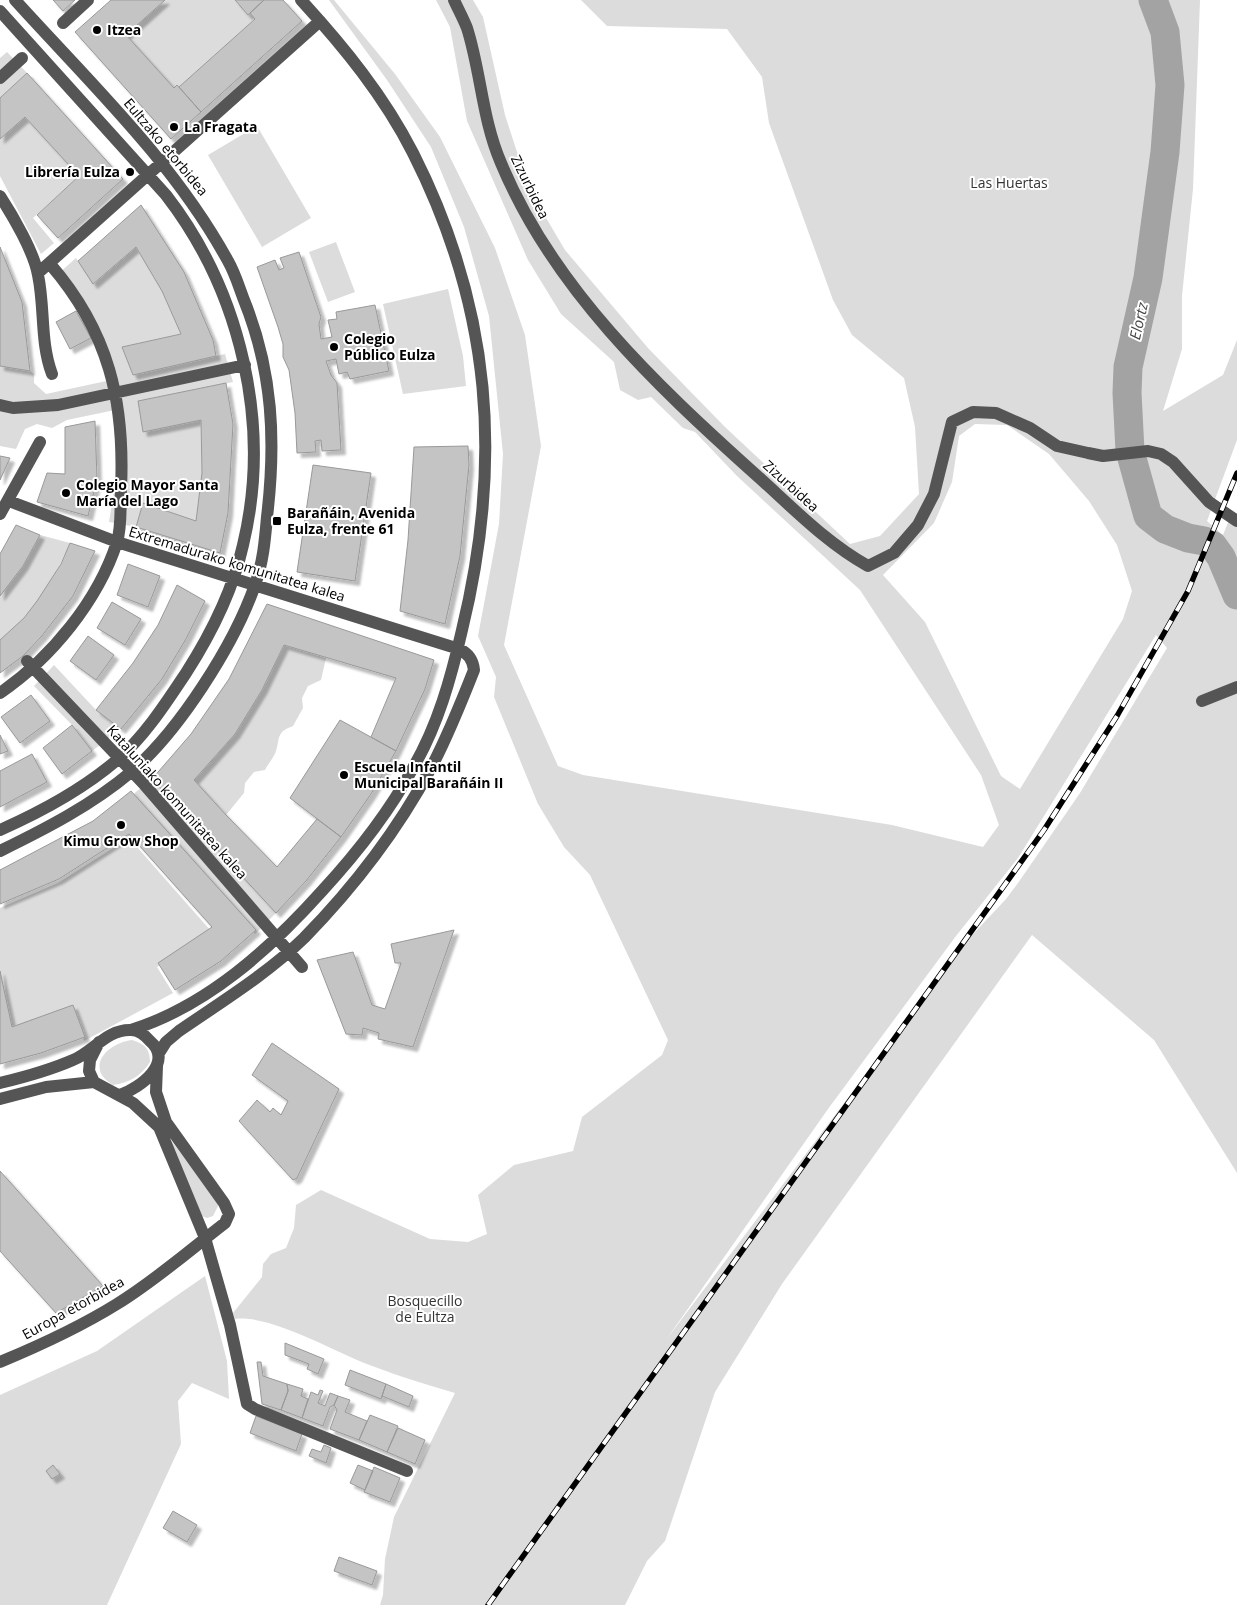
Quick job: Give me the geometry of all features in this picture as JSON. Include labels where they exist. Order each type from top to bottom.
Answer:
[{"type":"street","name":"Eultzako etorbidea","points":[[0,851],[50,826],[132,772],[175,726],[222,656],[255,585],[264,548],[271,485],[272,428],[267,375],[255,328],[230,264],[199,209],[164,163],[15,0]]},
{"type":"street","points":[[63,23],[88,0]]},
{"type":"street","points":[[0,1083],[26,1077],[74,1060],[116,1032],[131,1030],[160,1021],[182,1009],[230,977],[277,938],[355,856],[387,811],[414,767],[439,714],[459,649],[473,589],[486,481],[486,428],[480,354],[449,236],[412,151],[370,82],[301,0]]},
{"type":"street","name":"Zizurbidea","points":[[454,0],[466,27],[488,128],[501,163],[528,220],[562,273],[624,348],[736,456],[829,541],[868,566],[894,553],[918,525],[934,494],[952,422],[973,412],[996,413],[1030,428],[1057,446],[1088,454],[1102,456],[1148,451],[1161,454],[1173,462],[1209,502],[1237,521]]},
{"type":"street","points":[[0,11],[150,176],[185,219],[215,272],[237,332],[245,365],[253,430],[254,482],[244,543],[233,580],[206,642],[162,710],[119,758],[86,785],[44,810],[0,830]]},
{"type":"street","points":[[38,274],[150,176],[320,22]]},
{"type":"street","points":[[0,78],[22,58]]},
{"type":"street","points":[[0,196],[20,230],[38,274],[46,353],[52,374]]},
{"type":"street","points":[[0,693],[30,663],[67,631],[96,589],[117,542],[122,458],[116,393],[103,348],[88,318],[73,294],[50,264]]},
{"type":"street","points":[[0,405],[36,408],[245,365]]},
{"type":"street","points":[[0,514],[9,501],[40,442]]},
{"type":"street","name":"Extremadurako komunitatea kalea","points":[[9,501],[117,542],[233,580],[255,585],[459,649]]},
{"type":"street","points":[[120,1095],[144,1083],[179,1031],[260,974],[304,938],[373,858],[432,768],[453,722],[474,670],[474,664],[466,653],[459,649]]},
{"type":"street","name":"Kataluniako komunitatea kalea","points":[[30,663],[132,772],[302,967]]},
{"type":"street","points":[[1202,700],[1237,687]]},
{"type":"street","points":[[131,1030],[143,1034],[156,1045],[158,1060]]},
{"type":"street","points":[[99,1042],[90,1060],[89,1071],[94,1082],[104,1090],[120,1095],[146,1114],[159,1127],[206,1238],[230,1325],[247,1404],[255,1409],[408,1471]]},
{"type":"street","name":"Europa etorbidea","points":[[0,1362],[48,1342],[118,1304],[179,1260],[225,1222],[229,1214],[224,1203],[166,1122],[156,1092],[158,1060]]},
{"type":"street","points":[[0,1099],[46,1087],[94,1082]]},
{"type":"green space","points":[[165,0],[235,0],[255,19],[179,87],[177,85],[174,88],[126,35]]},
{"type":"green space","points":[[329,0],[334,0],[395,74],[440,137],[495,248],[525,335],[541,446],[504,645],[558,766],[583,775],[892,825],[983,847],[999,825],[981,775],[860,590],[737,476],[695,432],[683,428],[651,397],[638,400],[620,390],[614,362],[561,314],[528,260],[467,121],[450,27],[436,0],[473,0],[483,17],[505,115],[529,189],[565,250],[648,348],[725,427],[850,544],[880,536],[919,494],[915,427],[904,378],[852,335],[833,300],[769,123],[762,77],[727,29],[607,26],[581,0],[1200,0],[1193,189],[1182,296],[1182,349],[1163,411],[1223,375],[1237,340],[1237,440],[1207,521],[1223,535],[1229,520],[1237,526],[1237,1173],[1154,1040],[1032,935],[782,1284],[715,1392],[665,1541],[647,1561],[625,1605],[380,1605],[383,1595],[385,1559],[394,1517],[455,1393],[375,1367],[285,1329],[250,1319],[235,1319],[233,1313],[262,1277],[263,1264],[271,1254],[286,1248],[294,1228],[296,1205],[321,1190],[430,1239],[468,1242],[487,1234],[478,1195],[514,1165],[573,1151],[582,1117],[662,1055],[668,1040],[590,875],[564,847],[538,804],[494,697],[496,677],[478,636],[499,524],[503,454],[489,316],[464,227],[431,147],[387,80]],"holes":[[[975,424],[1007,425],[1049,454],[1089,501],[1117,545],[1132,591],[1123,619],[1020,789],[1001,776],[925,622],[883,575],[934,523],[952,482],[959,436]],[[1156,635],[1167,648],[1080,793],[1018,883],[1006,899],[962,946],[666,1340],[828,1109],[956,936],[1018,858]]]},
{"type":"green space","points":[[7,52],[27,73],[0,98],[0,58]]},
{"type":"green space","points":[[25,117],[79,176],[33,218],[54,243],[41,254],[0,176],[0,139]]},
{"type":"green space","points":[[257,126],[311,218],[262,247],[208,155]]},
{"type":"green space","points":[[336,242],[355,292],[328,302],[309,252]]},
{"type":"green space","points":[[136,247],[162,291],[181,334],[122,347],[133,375],[225,354],[233,382],[138,401],[143,431],[201,420],[202,473],[196,521],[143,503],[136,527],[109,522],[116,479],[115,410],[67,420],[52,428],[37,424],[25,429],[16,449],[0,446],[0,365],[30,371],[34,374],[34,383],[46,394],[111,380],[96,336],[58,274],[76,258],[94,284]]},
{"type":"green space","points":[[448,289],[463,356],[466,386],[403,394],[383,304]]},
{"type":"green space","points":[[40,535],[70,543],[50,583],[41,596],[12,631],[0,640],[0,596],[23,566]]},
{"type":"green space","points":[[284,645],[326,658],[321,680],[308,686],[302,698],[303,708],[293,726],[281,733],[275,753],[265,770],[254,772],[245,783],[244,793],[226,815],[194,780],[235,734],[262,690]]},
{"type":"green space","points":[[54,665],[96,710],[121,729],[92,751],[72,725],[34,686]]},
{"type":"green space","points":[[152,779],[276,913],[255,934],[131,796]]},
{"type":"green space","points":[[129,838],[211,931],[157,967],[173,993],[84,1041],[72,1010],[11,1032],[0,979],[0,908],[58,883]]},
{"type":"green space","points":[[132,1040],[146,1047],[150,1062],[134,1078],[124,1083],[113,1085],[104,1078],[100,1071],[102,1057],[114,1046]]},
{"type":"green space","points":[[167,1135],[219,1204],[213,1216],[207,1218],[199,1215]]},
{"type":"green space","points":[[205,1276],[227,1361],[229,1399],[192,1383],[178,1401],[181,1444],[107,1605],[0,1605],[0,1395],[97,1351]]},
{"type":"building","points":[[53,0],[75,0],[63,11]]},
{"type":"building","points":[[111,0],[165,0],[126,35],[174,88],[177,85],[201,112],[171,139],[75,32]]},
{"type":"building","points":[[235,0],[264,0],[248,15]]},
{"type":"building","points":[[264,0],[283,0],[302,21],[201,112],[179,87],[255,19],[250,13]]},
{"type":"building","points":[[27,73],[123,179],[58,238],[37,215],[79,176],[25,117],[0,139],[0,98]]},
{"type":"building","points":[[141,205],[184,272],[213,340],[216,356],[133,375],[122,347],[181,334],[162,291],[136,247],[93,284],[78,261]]},
{"type":"building","points":[[0,247],[22,302],[30,371],[0,366]]},
{"type":"building","points":[[299,252],[321,317],[319,324],[321,339],[332,337],[328,320],[337,319],[336,312],[375,305],[389,371],[350,379],[347,372],[339,374],[336,359],[326,361],[331,375],[337,383],[341,450],[322,451],[321,440],[315,441],[316,452],[297,453],[295,413],[289,370],[283,357],[283,344],[278,327],[257,267],[275,260],[279,270],[284,268],[280,258]]},
{"type":"building","points":[[76,311],[91,338],[70,349],[56,322]]},
{"type":"building","points":[[226,383],[233,424],[228,513],[220,553],[136,527],[143,503],[196,521],[202,473],[201,420],[143,432],[138,401]]},
{"type":"building","points":[[95,421],[97,479],[88,516],[37,502],[47,473],[65,474],[65,427]]},
{"type":"building","points":[[468,446],[469,465],[460,556],[445,624],[400,611],[408,540],[414,447]]},
{"type":"building","points":[[0,456],[10,458],[0,480]]},
{"type":"building","points":[[313,465],[371,473],[355,581],[297,572]]},
{"type":"building","points":[[16,525],[40,535],[23,566],[0,596],[0,554]]},
{"type":"building","points":[[70,543],[95,551],[73,596],[41,637],[23,656],[0,673],[0,640],[24,618],[37,601],[61,564]]},
{"type":"building","points":[[128,564],[160,576],[148,607],[117,595]]},
{"type":"building","points":[[177,585],[205,601],[186,639],[162,679],[121,729],[96,710],[133,663],[158,625]]},
{"type":"building","points":[[112,602],[141,619],[125,645],[97,628]]},
{"type":"building","points":[[267,604],[434,660],[425,689],[396,751],[371,737],[396,678],[284,645],[262,690],[235,734],[194,780],[277,867],[317,819],[341,837],[306,881],[276,913],[152,779],[191,734],[229,679]]},
{"type":"building","points":[[88,636],[114,655],[96,680],[70,661]]},
{"type":"building","points":[[31,695],[50,721],[20,743],[1,717]]},
{"type":"building","points":[[340,720],[396,751],[371,794],[341,837],[290,798]]},
{"type":"building","points":[[72,725],[92,751],[62,774],[43,748]]},
{"type":"building","points":[[0,735],[8,751],[0,754]]},
{"type":"building","points":[[32,754],[47,782],[0,807],[0,771]]},
{"type":"building","points":[[131,791],[256,930],[221,961],[175,990],[158,963],[212,927],[129,834],[59,879],[0,904],[0,870],[93,821]]},
{"type":"building","points":[[454,930],[413,1047],[378,1039],[379,1033],[363,1028],[362,1035],[346,1034],[317,960],[353,952],[372,1005],[385,1009],[401,963],[395,963],[391,944]]},
{"type":"building","points":[[0,971],[12,1027],[73,1005],[85,1037],[41,1053],[0,1064]]},
{"type":"building","points":[[272,1043],[339,1089],[297,1178],[293,1180],[239,1121],[257,1100],[270,1112],[273,1108],[281,1115],[288,1101],[252,1075]]},
{"type":"building","points":[[0,1171],[103,1286],[56,1313],[0,1251]]},
{"type":"building","points":[[285,1343],[324,1359],[318,1374],[307,1369],[309,1364],[285,1355]]},
{"type":"building","points":[[257,1362],[261,1362],[263,1376],[287,1384],[288,1391],[281,1410],[262,1404]]},
{"type":"building","points":[[350,1370],[386,1384],[381,1399],[345,1385]]},
{"type":"building","points":[[287,1384],[303,1389],[301,1396],[308,1399],[302,1418],[281,1410],[288,1391]]},
{"type":"building","points":[[386,1384],[413,1396],[409,1407],[382,1396]]},
{"type":"building","points":[[320,1390],[323,1391],[318,1403],[325,1406],[330,1393],[338,1396],[334,1405],[330,1407],[323,1426],[302,1418],[311,1392],[318,1395]]},
{"type":"building","points":[[338,1396],[350,1400],[345,1412],[367,1421],[359,1440],[330,1429],[337,1410],[334,1405]]},
{"type":"building","points":[[370,1415],[398,1426],[387,1452],[359,1440]]},
{"type":"building","points":[[256,1416],[302,1434],[296,1451],[250,1433]]},
{"type":"building","points":[[398,1428],[425,1440],[415,1464],[387,1452]]},
{"type":"building","points":[[324,1445],[331,1448],[326,1463],[309,1456],[312,1449],[321,1452]]},
{"type":"building","points":[[53,1465],[60,1474],[52,1479],[46,1471]]},
{"type":"building","points":[[358,1465],[373,1471],[365,1490],[350,1483]]},
{"type":"building","points":[[374,1467],[400,1478],[390,1502],[364,1492]]},
{"type":"building","points":[[173,1511],[197,1525],[187,1542],[163,1528]]},
{"type":"building","points":[[339,1557],[377,1571],[372,1585],[334,1571]]},
{"type":"waterway","name":"Elortz","points":[[1153,0],[1165,32],[1170,85],[1165,152],[1148,278],[1128,367],[1127,393],[1130,451],[1148,516],[1165,529],[1188,538],[1204,541],[1213,546],[1221,557],[1237,595]]},
{"type":"railway","points":[[488,1605],[1044,830],[1117,716],[1188,591],[1237,473]]},
{"type":"place","name":"Itzea","points":[[97,30]]},
{"type":"place","name":"La Fragata","points":[[174,127]]},
{"type":"place","name":"Librería Eulza","points":[[130,172]]},
{"type":"place","name":"Colegio Público Eulza","points":[[334,347]]},
{"type":"place","name":"Colegio Mayor Santa María del Lago","points":[[66,493]]},
{"type":"place","name":"Barañáin, Avenida Eulza, frente 61","points":[[277,521]]},
{"type":"place","name":"Escuela Infantil Municipal Barañáin II","points":[[344,775]]},
{"type":"place","name":"Kimu Grow Shop","points":[[121,825]]},
{"type":"park label","name":"Las Huertas","points":[[1009,183]]},
{"type":"park label","name":"Bosquecillo de Eultza","points":[[425,1309]]}]
